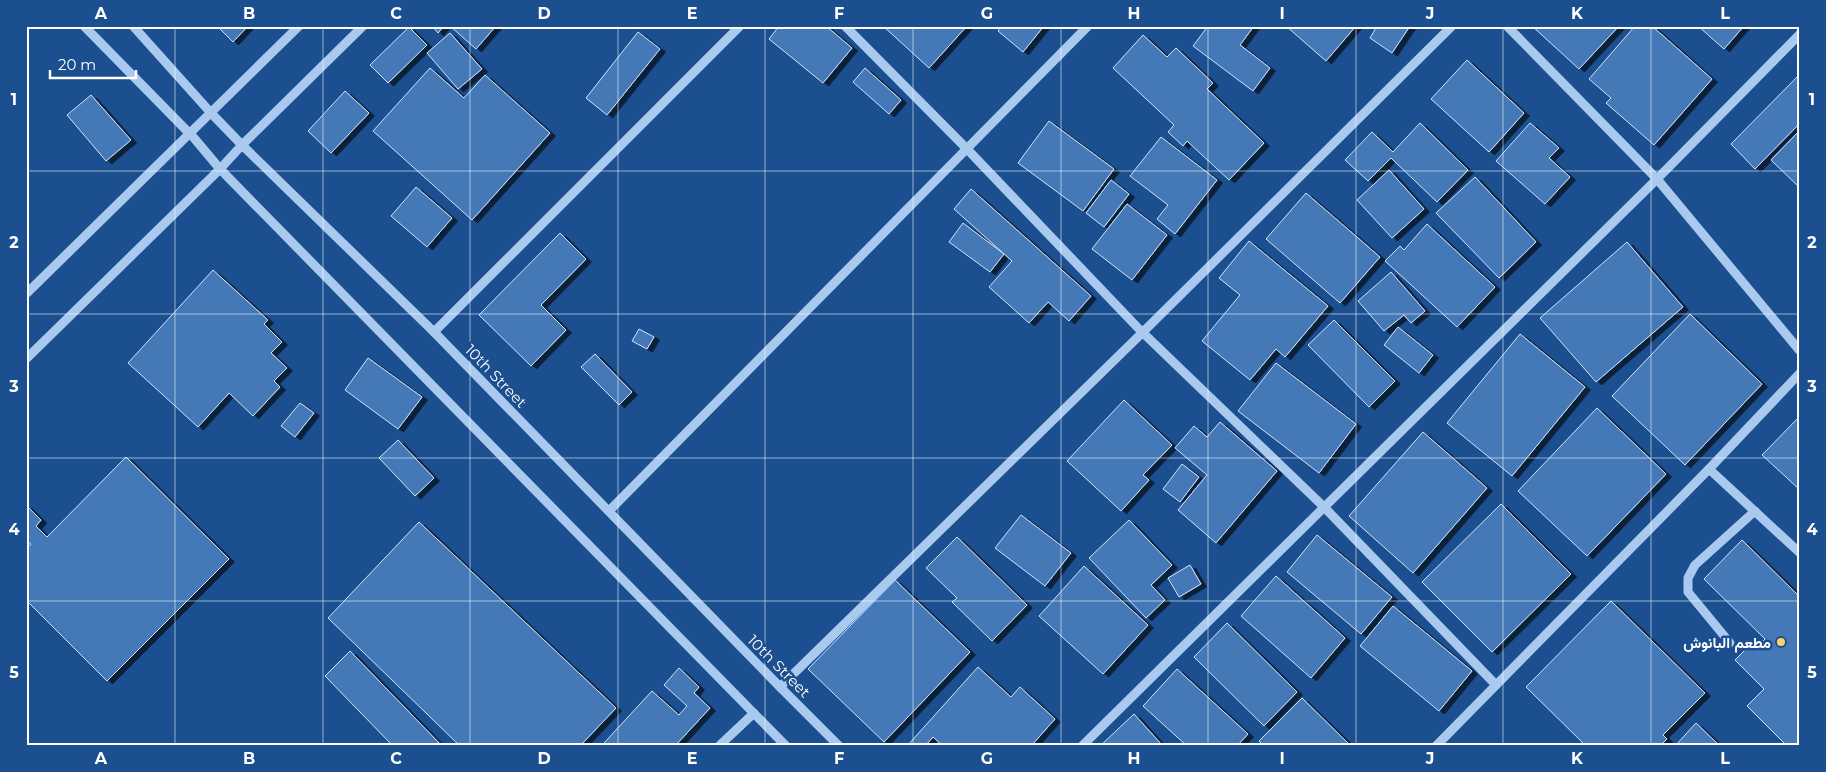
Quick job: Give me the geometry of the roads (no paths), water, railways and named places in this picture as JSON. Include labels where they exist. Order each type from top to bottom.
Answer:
[{"type":"street","points":[[84,26],[190,134],[220,170],[786,746]]},
{"type":"street","name":"10th Street","points":[[133,26],[242,145],[434,332],[839,746]]},
{"type":"street","points":[[26,294],[300,26]]},
{"type":"street","points":[[26,359],[220,170],[242,145],[363,26]]},
{"type":"street","points":[[434,332],[740,26]]},
{"type":"street","points":[[845,26],[1144,332],[1325,508],[1496,685]]},
{"type":"street","points":[[609,511],[1088,26]]},
{"type":"street","points":[[780,687],[1144,332],[1452,26]]},
{"type":"street","points":[[1507,26],[1657,179],[1800,351]]},
{"type":"street","points":[[1082,746],[1657,179],[1800,34]]},
{"type":"street","points":[[1436,746],[1709,469],[1800,372]]},
{"type":"street","points":[[1709,469],[1800,552]]},
{"type":"street","points":[[1730,643],[1688,592],[1688,578],[1695,565],[1755,511]]},
{"type":"street","points":[[719,746],[754,713]]},
{"type":"place","name":"مطعم البانوش","points":[[1781,642]]}]
